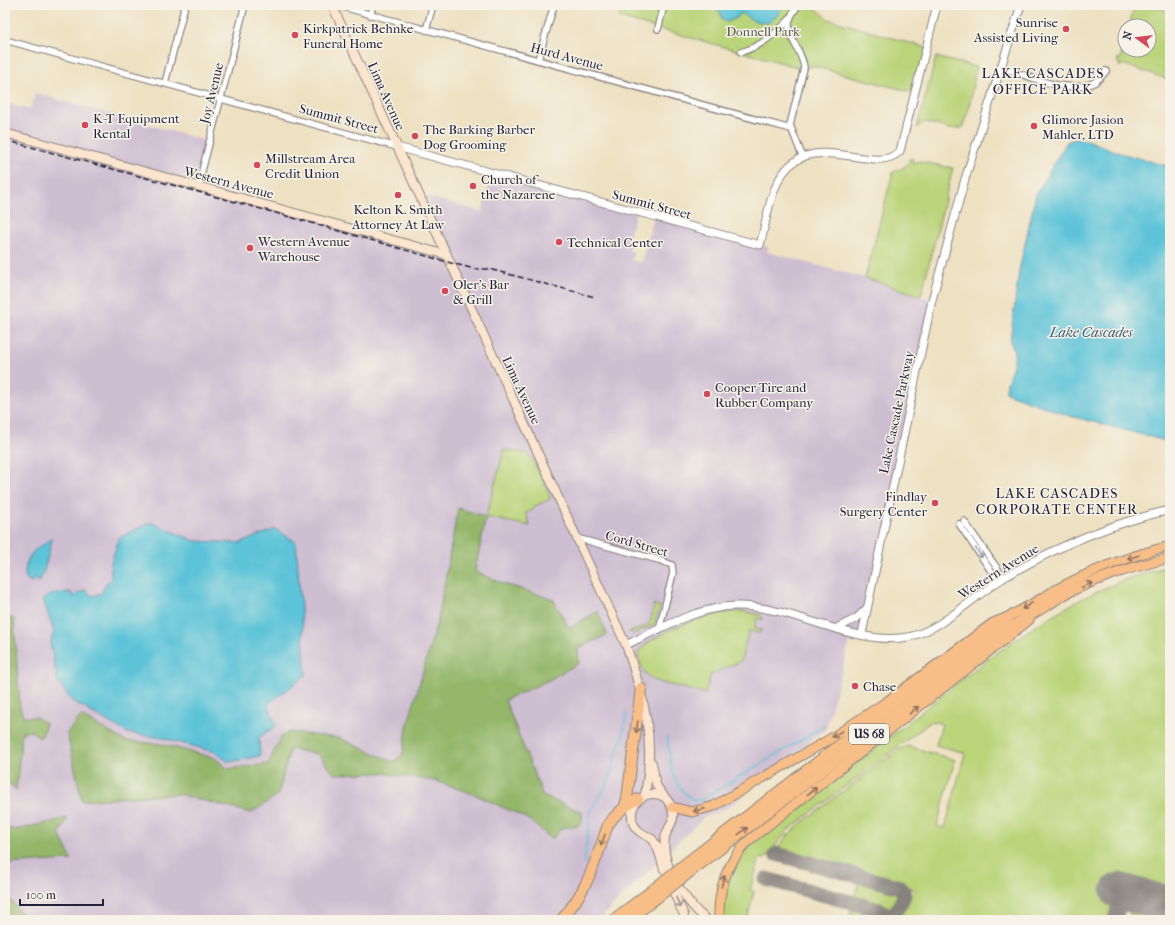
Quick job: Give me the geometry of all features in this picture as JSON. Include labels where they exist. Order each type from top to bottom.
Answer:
[{"type":"highway","name":"US 68","points":[[613,920],[657,892],[925,679],[1008,618],[1047,594],[1084,576],[1123,560],[1170,546]]},
{"type":"highway","name":"US 68","points":[[688,868],[1016,624],[1052,602],[1109,576],[1170,558]]},
{"type":"highway","points":[[719,920],[719,897],[725,874],[732,861],[748,841],[1052,602]]},
{"type":"highway","points":[[672,807],[692,812],[714,806],[835,736],[889,700],[993,623],[1008,618]]},
{"type":"highway","points":[[624,808],[627,799],[641,688]]},
{"type":"highway","points":[[562,920],[576,904],[585,888],[608,825],[613,816],[641,797]]},
{"type":"highway","name":"US 68","points":[[628,920],[657,892]]},
{"type":"main road","name":"Lima Avenue","points":[[332,5],[626,645],[641,688],[647,716],[650,754],[641,797],[634,805],[632,820],[640,832],[653,840],[684,915],[683,920]]},
{"type":"main road","name":"Western Avenue","points":[[5,133],[446,255]]},
{"type":"main road","points":[[650,754],[656,784],[672,807],[673,820],[665,837],[664,850],[667,864],[689,903],[707,920]]},
{"type":"main road","points":[[641,797],[651,794],[664,797]]},
{"type":"street","points":[[165,82],[185,5]]},
{"type":"street","name":"Joy Avenue","points":[[198,186],[245,5]]},
{"type":"street","name":"Hurd Avenue","points":[[336,5],[791,129]]},
{"type":"street","points":[[370,15],[373,5]]},
{"type":"street","points":[[426,30],[433,5]]},
{"type":"street","points":[[538,60],[554,5]]},
{"type":"street","points":[[658,29],[664,5]]},
{"type":"street","points":[[741,52],[755,48],[767,40],[790,18],[798,5]]},
{"type":"street","points":[[790,18],[791,34],[803,59],[804,68],[790,122],[791,129],[803,158],[823,153],[880,159],[894,156],[900,151],[938,5]]},
{"type":"street","name":"Lake Cascade Parkway","points":[[862,634],[932,300],[965,179],[1021,5]]},
{"type":"street","name":"Summit Street","points":[[5,40],[165,82],[221,99],[760,245],[774,193],[780,178],[793,163],[803,158]]},
{"type":"street","points":[[1001,67],[1056,84],[1071,87],[1095,82],[1106,71]]},
{"type":"street","name":"Western Avenue","points":[[862,634],[896,638],[917,634],[939,622],[1001,580],[1055,550],[1123,522],[1170,510]]},
{"type":"street","points":[[961,523],[1001,580]]},
{"type":"street","name":"Cord Street","points":[[576,538],[659,560],[672,565],[673,573],[659,630]]},
{"type":"street","points":[[626,645],[700,612],[737,606],[765,608],[862,634]]},
{"type":"street","points":[[837,628],[857,618],[868,606]]},
{"type":"shaded area","points":[[35,93],[210,142],[198,186],[446,255],[419,194],[482,212],[492,172],[636,212],[627,243],[631,244],[629,251],[634,252],[632,260],[641,263],[654,217],[768,247],[767,252],[865,278],[932,300],[862,634],[852,632],[826,729],[729,807],[703,818],[603,915],[606,920],[5,920],[5,103],[30,110]]},
{"type":"green space","name":"Donnell Park","points":[[622,5],[812,5],[828,19],[927,48],[916,93],[812,66],[804,69],[619,18]]},
{"type":"green space","points":[[1135,5],[1149,5],[1170,12],[1170,80],[1122,64],[1120,67],[1117,59],[1120,58],[1157,58],[1157,18],[1131,18]]},
{"type":"green space","points":[[936,57],[976,67],[969,108],[962,128],[950,129],[925,122],[917,128]]},
{"type":"green space","points":[[910,158],[913,159],[913,164],[916,164],[917,161],[953,168],[921,296],[865,278],[893,172],[906,166]]},
{"type":"green space","points":[[504,450],[528,453],[535,464],[550,496],[550,499],[535,506],[533,510],[526,513],[530,526],[486,517]]},
{"type":"green space","points":[[458,508],[486,517],[475,571],[504,584],[553,599],[569,628],[598,611],[607,635],[578,648],[579,663],[547,681],[505,700],[543,796],[582,812],[582,822],[578,826],[562,828],[552,839],[526,818],[476,795],[435,781],[382,773],[334,774],[318,754],[290,749],[278,795],[251,813],[178,794],[82,801],[67,733],[81,716],[125,741],[161,744],[215,758],[228,769],[268,764],[281,737],[288,732],[339,738],[394,762],[403,754],[407,727],[438,619]]},
{"type":"green space","points":[[1170,566],[1170,890],[1120,877],[1108,920],[900,920],[914,890],[900,882],[778,848],[787,836],[799,825],[898,750],[908,746],[955,760],[937,826],[945,828],[965,753],[936,745],[942,724],[932,721],[787,831],[765,859],[760,858],[750,890],[754,892],[747,920],[724,920],[723,910],[725,891],[735,866],[746,849],[863,759],[994,655],[1027,632],[1060,611],[1095,592],[1132,577]]},
{"type":"green space","points":[[654,604],[660,607],[654,625],[633,634],[629,632],[648,624],[652,616]]},
{"type":"green space","points":[[742,611],[761,615],[763,620],[757,618],[755,628],[761,629],[760,633],[749,631],[741,661],[711,674],[705,694],[654,680],[650,678],[641,667],[638,652],[658,636],[701,618]]},
{"type":"green space","points":[[8,617],[14,619],[20,709],[24,717],[36,717],[46,724],[42,736],[39,738],[33,731],[22,732],[16,790],[5,780],[5,630]]},
{"type":"green space","points":[[68,818],[59,834],[72,860],[7,864],[5,869],[5,827],[15,830]]},
{"type":"green space","points":[[859,879],[897,890],[899,894],[892,906],[887,909],[854,900]]},
{"type":"green space","points":[[5,888],[7,895],[26,920],[10,920],[5,909]]},
{"type":"green space","points":[[856,908],[880,915],[883,920],[848,920],[851,911],[854,912]]},
{"type":"green space","points":[[1142,909],[1170,916],[1170,920],[1128,920],[1131,912]]},
{"type":"water","points":[[712,5],[784,5],[777,16],[768,23],[754,21],[741,13],[737,18],[727,22],[722,20],[720,12]]},
{"type":"water","name":"Lake Cascades","points":[[1077,138],[1090,141],[1117,152],[1170,167],[1170,442],[1070,416],[1006,393],[1006,386],[1014,361],[1013,349],[1010,342],[1019,271],[1036,194],[1067,142]]},
{"type":"water","points":[[150,522],[195,541],[240,543],[275,529],[296,542],[306,675],[268,704],[276,726],[259,737],[260,756],[229,762],[215,752],[163,738],[128,733],[72,701],[58,682],[50,644],[54,632],[43,599],[55,593],[71,592],[74,598],[77,594],[85,590],[92,596],[102,593],[104,587],[111,578],[111,563],[119,538]]},
{"type":"water","points":[[50,539],[52,539],[47,561],[39,582],[35,577],[32,582],[26,577],[25,572],[27,562],[37,548],[47,543]]},
{"type":"waterway","points":[[584,865],[590,811],[608,784],[618,747],[622,741],[626,714]]},
{"type":"waterway","points":[[667,737],[672,772],[675,779],[679,786],[693,800],[701,800],[824,726]]},
{"type":"taxiway","points":[[776,854],[900,887],[904,894],[892,920]]},
{"type":"taxiway","points":[[766,879],[880,910],[888,915],[891,920]]},
{"type":"taxiway","points":[[1115,920],[1122,892]]},
{"type":"runway","points":[[1119,891],[1170,905]]},
{"type":"railway","points":[[5,140],[276,213],[451,263],[475,269],[489,269],[595,297]]},
{"type":"place","name":"Sunrise Assisted Living","points":[[1066,29]]},
{"type":"place","name":"Kirkpatrick Behnke Funeral Home","points":[[295,35]]},
{"type":"place","name":"K-T Equipment Rental","points":[[85,125]]},
{"type":"place","name":"Glimore Jasion Mahler, LTD","points":[[1034,126]]},
{"type":"place","name":"The Barking Barber Dog Grooming","points":[[415,136]]},
{"type":"place","name":"Millstream Area Credit Union","points":[[257,165]]},
{"type":"place","name":"Church of the Nazarene","points":[[473,186]]},
{"type":"place","name":"Kelton K. Smith Attorney At Law","points":[[398,195]]},
{"type":"place","name":"Technical Center","points":[[559,242]]},
{"type":"place","name":"Western Avenue Warehouse","points":[[250,248]]},
{"type":"place","name":"Oler's Bar & Grill","points":[[445,291]]},
{"type":"place","name":"Cooper Tire and Rubber Company","points":[[707,394]]},
{"type":"place","name":"Findlay Surgery Center","points":[[935,503]]},
{"type":"place","name":"Chase","points":[[855,686]]},
{"type":"district","name":"LAKE CASCADES OFFICE PARK","points":[[1043,82]]},
{"type":"district","name":"LAKE CASCADES CORPORATE CENTER","points":[[1057,502]]}]
